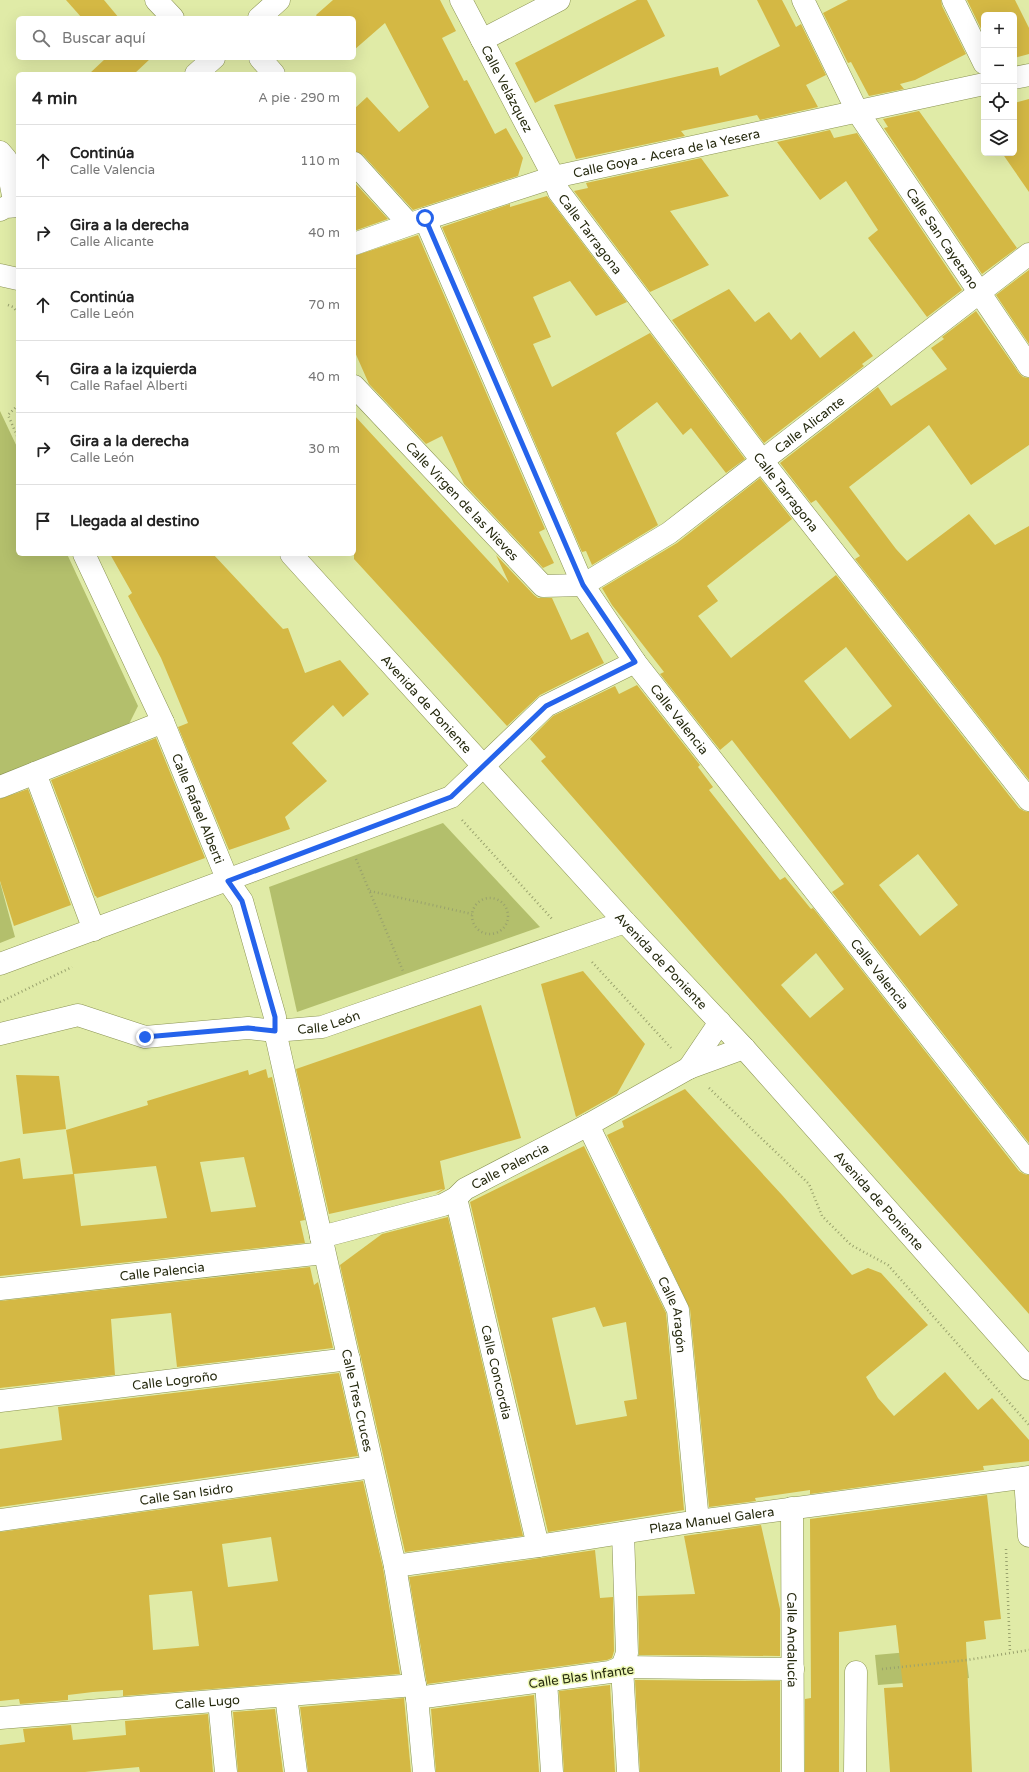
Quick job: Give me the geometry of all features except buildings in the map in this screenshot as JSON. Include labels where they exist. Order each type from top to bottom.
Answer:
[{"type":"street","points":[[156,0],[171,16]]},
{"type":"street","points":[[261,16],[279,0]]},
{"type":"street","name":"Calle Velázquez","points":[[461,0],[554,177]]},
{"type":"street","name":"Calle San Cayetano","points":[[803,0],[857,111],[1029,366]]},
{"type":"street","points":[[952,0],[981,57]]},
{"type":"street","points":[[482,40],[549,2]]},
{"type":"street","points":[[262,60],[272,72]]},
{"type":"street","points":[[1017,77],[1029,75]]},
{"type":"street","name":"Calle Goya - Acera de la Yesera","points":[[356,243],[417,221],[554,177],[981,85]]},
{"type":"street","points":[[0,152],[6,159],[11,207]]},
{"type":"street","name":"Calle Valencia","points":[[356,165],[417,221],[583,585],[635,662],[1029,1164]]},
{"type":"street","name":"Calle Tarragona","points":[[554,177],[560,192],[763,462],[1029,800]]},
{"type":"street","name":"Calle Alicante","points":[[583,585],[670,533],[1029,254]]},
{"type":"street","points":[[0,275],[16,279]]},
{"type":"street","name":"Calle Virgen de las Nieves","points":[[356,388],[543,586],[583,585]]},
{"type":"street","name":"Calle Rafael Alberti","points":[[85,556],[164,722],[228,881],[242,901],[275,1017],[275,1031]]},
{"type":"street","name":"Avenida de Poniente","points":[[294,556],[625,922],[744,1048],[1029,1369]]},
{"type":"street","points":[[0,964],[228,881],[451,797],[546,706],[635,662]]},
{"type":"street","points":[[0,787],[164,722]]},
{"type":"street","points":[[35,773],[94,930]]},
{"type":"street","name":"Calle León","points":[[0,1034],[78,1015],[145,1037],[248,1028],[275,1031],[322,1027],[625,922]]},
{"type":"street","name":"Calle Palencia","points":[[689,1068],[720,1022]]},
{"type":"street","name":"Calle Tres Cruces","points":[[275,1031],[372,1467],[396,1566],[416,1691],[424,1772]]},
{"type":"street","name":"Calle Palencia","points":[[0,1289],[323,1245],[443,1205],[456,1198],[465,1189],[588,1125],[689,1068],[744,1048]]},
{"type":"street","name":"Calle Aragón","points":[[588,1125],[678,1310],[698,1521]]},
{"type":"street","name":"Calle Concordia","points":[[456,1198],[538,1546]]},
{"type":"street","name":"Calle Logroño","points":[[0,1401],[349,1359]]},
{"type":"street","name":"Calle San Isidro","points":[[0,1520],[372,1467]]},
{"type":"street","points":[[1027,1477],[1029,1536]]},
{"type":"street","name":"Plaza Manuel Galera","points":[[396,1566],[698,1521],[1027,1477]]},
{"type":"street","name":"Calle Andalucía","points":[[792,1508],[793,1772]]},
{"type":"street","points":[[623,1533],[627,1653],[622,1667],[628,1772]]},
{"type":"street","name":"Calle Blas Infante","points":[[416,1691],[546,1681],[610,1672],[622,1667],[793,1669]]},
{"type":"street","points":[[855,1772],[856,1672]]},
{"type":"street","points":[[546,1681],[552,1772]]},
{"type":"street","name":"Calle Lugo","points":[[0,1718],[286,1696],[416,1691]]},
{"type":"street","points":[[286,1696],[296,1772]]},
{"type":"street","points":[[218,1701],[226,1772]]},
{"type":"path","points":[[7,305],[13,307],[16,311]]},
{"type":"path","points":[[16,407],[8,415],[16,433]]},
{"type":"path","points":[[347,836],[413,996]]},
{"type":"path","points":[[370,891],[472,914]]},
{"type":"path","points":[[484,898],[493,898],[500,900],[506,907],[508,914],[507,923],[503,930],[496,934],[487,934],[480,932],[474,926],[472,914],[472,909],[477,902],[484,898]]},
{"type":"path","points":[[1006,1544],[1010,1652]]},
{"type":"path","points":[[856,1672],[967,1660],[1029,1650]]},
{"type":"green space","points":[[0,411],[16,445],[16,556],[68,556],[138,706],[128,726],[0,776]]},
{"type":"green space","points":[[443,823],[540,927],[297,1012],[269,887]]},
{"type":"green space","points":[[0,882],[15,937],[0,943]]},
{"type":"green space","points":[[965,1647],[969,1678],[878,1685],[875,1655]]},
{"type":"route","points":[[145,1037],[248,1028],[275,1031],[275,1017],[242,901],[228,881],[451,797],[546,706],[635,662],[583,585],[425,218]]}]
